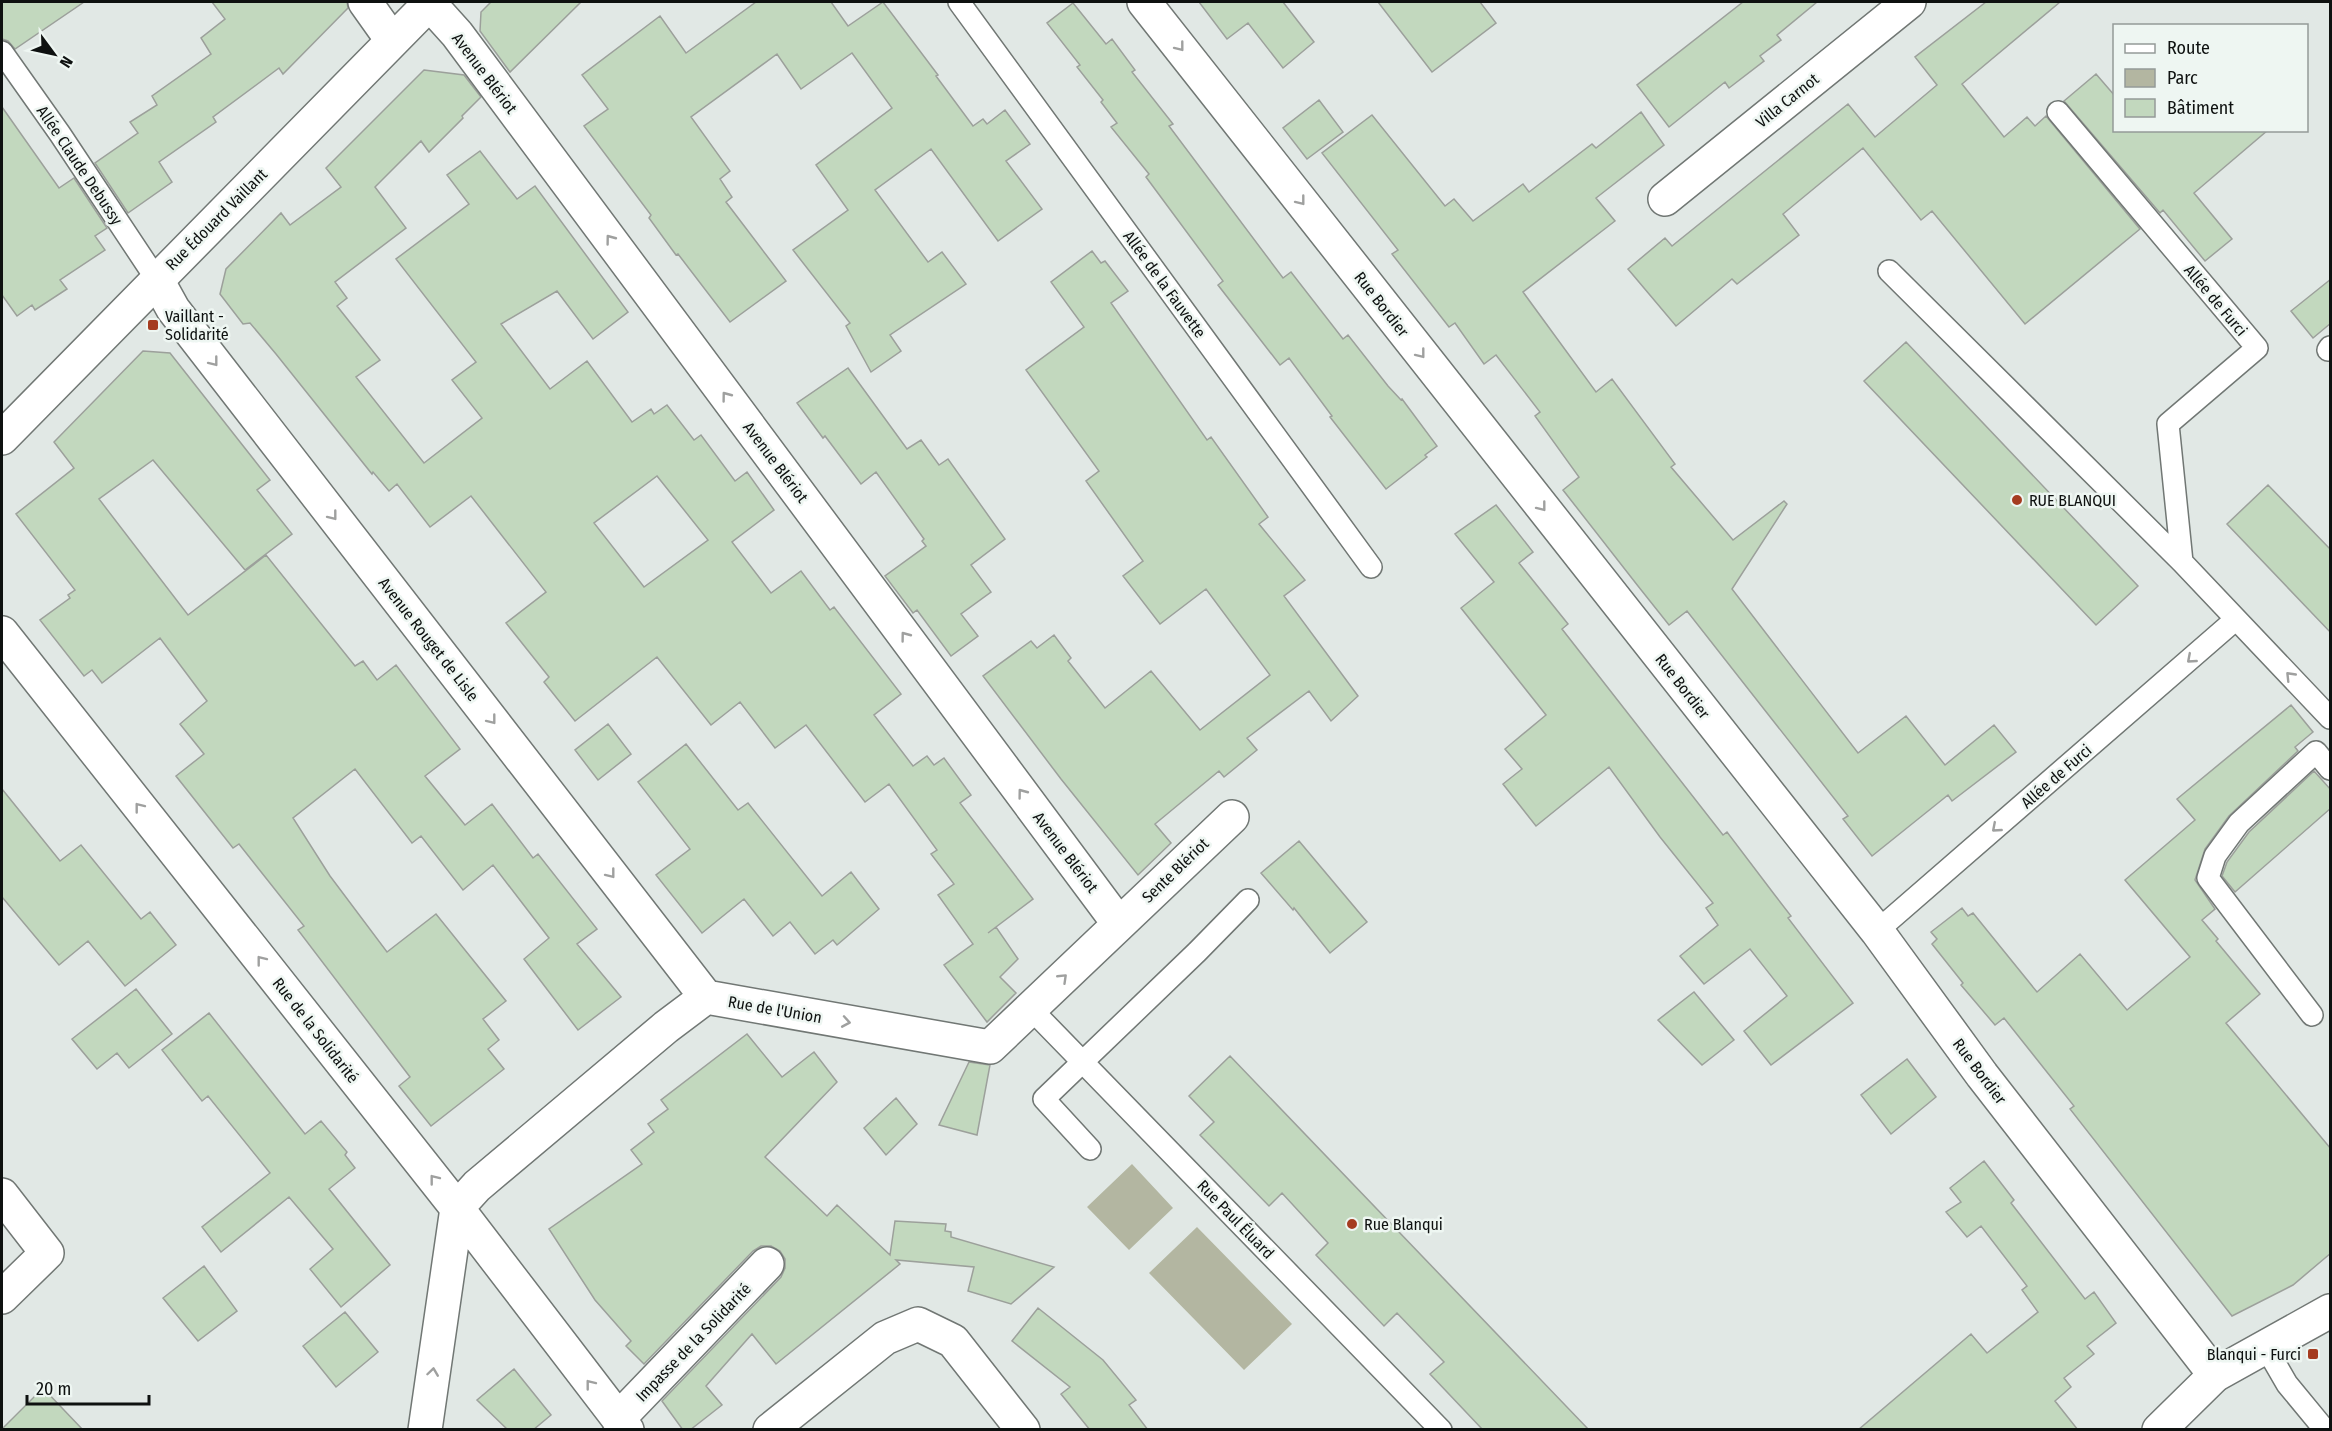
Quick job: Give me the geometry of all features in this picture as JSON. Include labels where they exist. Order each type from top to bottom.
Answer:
[{"type":"street","points":[[365,2],[392,40]]},
{"type":"street","name":"Rue Édouard Vaillant","points":[[2,438],[430,2]]},
{"type":"street","name":"Avenue Blériot","points":[[430,2],[457,34],[1119,924]]},
{"type":"street","name":"Rue Bordier","points":[[1144,2],[1877,931],[1982,1075],[2215,1375]]},
{"type":"street","name":"Villa Carnot","points":[[1665,199],[1909,2]]},
{"type":"street","name":"Avenue Rouget de Lisle","points":[[157,280],[173,309],[706,997]]},
{"type":"street","name":"Rue de la Solidarité","points":[[2,633],[457,1208],[622,1424]]},
{"type":"street","name":"Sente Blériot","points":[[1119,924],[1232,817]]},
{"type":"street","name":"Rue de l'Union","points":[[457,1208],[477,1186],[666,1027],[706,997],[990,1047],[1119,924]]},
{"type":"street","points":[[2,1195],[47,1253],[2,1297]]},
{"type":"street","points":[[425,1430],[457,1208]]},
{"type":"street","name":"Impasse de la Solidarité","points":[[622,1424],[767,1264]]},
{"type":"street","points":[[2159,1430],[2215,1375],[2331,1311]]},
{"type":"street","points":[[770,1430],[885,1338],[918,1324],[953,1341],[1023,1430]]},
{"type":"lane","name":"Allée de la Fauvette","points":[[959,2],[1371,567]]},
{"type":"lane","name":"Allée Claude Debussy","points":[[2,52],[60,134],[157,280]]},
{"type":"lane","name":"Allée de Furci","points":[[2058,112],[2257,348],[2168,424],[2182,562]]},
{"type":"lane","points":[[1889,271],[2182,562],[2331,718]]},
{"type":"lane","name":"Allée de Furci","points":[[1877,931],[2235,620]]},
{"type":"lane","points":[[2313,1015],[2208,878],[2214,856],[2239,823],[2316,752],[2331,769]]},
{"type":"lane","points":[[1090,1149],[1044,1099],[1248,900]]},
{"type":"lane","name":"Rue Paul Éluard","points":[[1030,1008],[1441,1430]]},
{"type":"lane","points":[[2265,1346],[2287,1384],[2325,1430]]},
{"type":"green space","points":[[1132,1164],[1173,1208],[1129,1250],[1087,1207]]},
{"type":"green space","points":[[1197,1227],[1292,1324],[1244,1370],[1149,1273]]},
{"type":"building","points":[[2,2],[84,2],[15,49],[8,41],[2,39]]},
{"type":"building","points":[[212,2],[347,2],[348,8],[283,74],[279,68],[213,117],[216,122],[159,162],[172,182],[128,213],[95,163],[138,133],[130,122],[157,105],[152,96],[211,54],[201,38],[225,19]]},
{"type":"building","points":[[491,2],[581,2],[510,72],[480,31],[481,12]]},
{"type":"building","points":[[756,2],[831,2],[848,26],[883,2],[973,126],[983,119],[987,124],[1005,110],[1030,144],[1006,161],[1042,209],[998,241],[931,149],[875,190],[928,262],[942,252],[966,284],[890,335],[901,351],[871,372],[846,326],[850,323],[793,250],[848,210],[816,165],[892,108],[852,53],[801,89],[777,54],[691,117],[730,171],[720,179],[732,197],[726,202],[786,281],[730,322],[678,254],[676,255],[649,218],[651,215],[584,126],[608,109],[582,75],[660,16],[686,53]]},
{"type":"building","points":[[1199,2],[1283,2],[1314,42],[1283,68],[1248,23],[1227,39]]},
{"type":"building","points":[[1378,2],[1480,2],[1496,23],[1432,72]]},
{"type":"building","points":[[1743,2],[1817,2],[1777,35],[1781,40],[1760,56],[1764,61],[1729,88],[1725,82],[1669,127],[1637,85]]},
{"type":"building","points":[[1986,2],[2060,2],[1962,84],[2004,137],[2027,117],[2035,126],[2046,116],[2140,229],[2025,324],[1932,211],[1921,220],[1863,148],[1783,214],[1799,235],[1737,284],[1732,279],[1676,326],[1628,269],[1665,238],[1672,246],[1848,104],[1875,137],[1937,85],[1915,57]]},
{"type":"building","points":[[1073,3],[1106,44],[1112,39],[1135,70],[1132,72],[1173,124],[1169,126],[1283,278],[1291,272],[1343,339],[1348,335],[1388,386],[1402,399],[1437,446],[1425,455],[1427,457],[1386,489],[1330,417],[1332,416],[1289,358],[1280,365],[1218,285],[1223,281],[1146,177],[1149,174],[1111,127],[1117,123],[1101,102],[1103,100],[1077,67],[1080,65],[1047,23]]},
{"type":"building","points":[[424,70],[464,75],[481,97],[429,152],[421,141],[375,187],[406,228],[335,282],[347,298],[337,306],[380,360],[356,377],[424,463],[482,418],[452,380],[476,362],[396,259],[469,204],[447,175],[480,151],[517,199],[535,186],[628,312],[593,339],[557,291],[501,324],[550,389],[587,361],[632,422],[651,409],[654,414],[667,405],[694,440],[701,435],[735,481],[747,472],[774,510],[732,542],[771,593],[801,571],[830,610],[834,607],[901,694],[874,715],[913,766],[927,756],[934,765],[944,758],[971,795],[960,803],[1033,899],[988,933],[996,927],[1018,959],[1000,977],[1016,993],[987,1022],[944,965],[973,944],[938,895],[954,884],[931,854],[937,850],[889,784],[865,802],[806,725],[775,748],[740,702],[711,725],[657,657],[575,721],[544,682],[549,677],[506,623],[546,592],[471,496],[430,527],[397,484],[389,491],[373,472],[372,474],[250,323],[243,324],[220,294],[226,269],[281,213],[290,225],[341,187],[326,168]],"holes":[[[657,476],[708,540],[644,587],[594,523]]]},
{"type":"building","points":[[2096,74],[2113,94],[2113,132],[2266,132],[2194,193],[2232,239],[2205,261],[2163,210],[2160,213],[2064,101]]},
{"type":"building","points":[[1319,100],[1343,132],[1307,159],[1283,128]]},
{"type":"building","points":[[2,107],[59,188],[74,178],[107,228],[95,236],[105,250],[60,280],[67,289],[35,310],[32,305],[17,316],[2,295]]},
{"type":"building","points":[[1641,112],[1664,145],[1596,198],[1615,221],[1523,292],[1596,392],[1612,379],[1675,464],[1671,467],[1733,540],[1784,501],[1787,504],[1732,589],[1858,753],[1906,716],[1945,765],[1994,725],[2016,752],[1952,801],[1948,795],[1872,856],[1843,819],[1848,816],[1687,611],[1669,625],[1638,586],[1563,490],[1579,477],[1535,416],[1540,412],[1496,355],[1484,364],[1455,323],[1449,327],[1392,254],[1398,250],[1322,153],[1372,115],[1445,206],[1454,199],[1473,221],[1523,184],[1529,192],[1592,144],[1596,148]]},
{"type":"building","points":[[1092,251],[1101,263],[1105,261],[1128,291],[1111,303],[1207,440],[1211,437],[1268,517],[1259,524],[1305,580],[1284,596],[1358,696],[1331,721],[1309,691],[1247,738],[1257,750],[1224,777],[1219,771],[1155,824],[1171,843],[1138,875],[983,676],[1031,641],[1037,648],[1054,635],[1071,658],[1068,661],[1105,708],[1151,671],[1200,730],[1270,675],[1206,589],[1160,624],[1123,576],[1143,561],[1086,481],[1099,471],[1026,370],[1084,327],[1051,282]]},
{"type":"building","points":[[2331,279],[2331,323],[2313,338],[2291,311]]},
{"type":"building","name":"RUE BLANQUI","points":[[1906,342],[2138,586],[2096,625],[1864,381]]},
{"type":"building","points":[[143,351],[170,353],[270,480],[257,490],[292,534],[245,570],[153,460],[99,499],[188,615],[266,555],[355,666],[363,661],[377,680],[396,665],[460,749],[425,776],[465,825],[492,804],[533,858],[538,854],[597,929],[577,944],[621,997],[578,1030],[524,959],[549,938],[493,865],[463,890],[421,836],[412,843],[355,769],[293,818],[330,876],[387,952],[436,914],[506,1001],[483,1019],[499,1040],[488,1049],[504,1069],[431,1126],[399,1086],[410,1077],[298,930],[304,926],[239,844],[233,848],[176,776],[204,754],[180,724],[207,701],[160,638],[102,683],[92,670],[84,676],[40,620],[70,598],[68,595],[75,590],[16,514],[74,468],[54,442]]},
{"type":"building","points":[[848,368],[907,449],[921,440],[939,465],[948,459],[1005,539],[971,565],[991,592],[961,614],[978,636],[951,656],[917,610],[913,613],[885,576],[926,546],[922,541],[924,539],[876,472],[861,484],[797,403]]},
{"type":"building","points":[[2268,485],[2331,550],[2331,633],[2227,524]]},
{"type":"building","points":[[1496,505],[1533,552],[1519,563],[1568,624],[1562,629],[1723,835],[1727,832],[1791,916],[1788,918],[1853,1003],[1771,1065],[1744,1031],[1787,996],[1750,949],[1704,984],[1680,956],[1718,925],[1706,908],[1713,903],[1660,837],[1609,767],[1536,826],[1503,784],[1522,769],[1505,749],[1546,715],[1461,608],[1494,582],[1455,534]]},
{"type":"building","points":[[2291,705],[2313,732],[2295,747],[2298,751],[2229,816],[2205,849],[2195,880],[2215,909],[2202,920],[2218,939],[2216,941],[2260,994],[2226,1023],[2331,1149],[2331,1253],[2293,1285],[2232,1316],[2070,1109],[2074,1106],[2004,1018],[1995,1025],[1961,985],[1963,983],[1932,944],[1937,939],[1931,932],[1962,908],[1968,916],[1973,913],[2037,992],[2080,954],[2127,1010],[2190,957],[2125,880],[2195,820],[2177,799]]},
{"type":"building","points":[[608,724],[631,754],[598,780],[575,750]]},
{"type":"building","points":[[686,744],[738,810],[748,803],[822,896],[851,872],[879,909],[837,945],[833,940],[815,954],[790,922],[773,936],[744,899],[702,933],[656,875],[690,849],[638,782]]},
{"type":"building","points":[[2314,771],[2331,790],[2331,808],[2235,892],[2222,876],[2227,862],[2249,832]]},
{"type":"building","points":[[2,789],[60,861],[81,845],[141,919],[150,912],[176,945],[125,986],[88,941],[59,965],[2,897]]},
{"type":"building","points":[[1299,841],[1367,922],[1330,953],[1294,908],[1293,910],[1261,873]]},
{"type":"building","points":[[136,989],[172,1034],[129,1068],[117,1053],[97,1069],[72,1039]]},
{"type":"building","points":[[1694,992],[1734,1040],[1702,1065],[1658,1020]]},
{"type":"building","points":[[209,1013],[305,1134],[321,1121],[347,1152],[345,1155],[355,1168],[329,1189],[390,1265],[341,1307],[310,1269],[333,1249],[289,1197],[221,1252],[202,1227],[270,1173],[208,1096],[202,1101],[162,1050]]},
{"type":"building","points":[[747,1034],[782,1077],[814,1052],[837,1082],[765,1157],[827,1216],[837,1205],[890,1255],[895,1221],[946,1224],[945,1231],[951,1232],[951,1237],[1054,1267],[1011,1304],[968,1291],[974,1267],[896,1260],[900,1264],[776,1364],[752,1334],[706,1386],[722,1405],[690,1430],[683,1430],[662,1401],[781,1277],[785,1268],[785,1259],[780,1251],[771,1246],[761,1246],[753,1251],[644,1364],[626,1346],[631,1341],[595,1300],[549,1229],[642,1164],[631,1150],[654,1132],[648,1124],[668,1109],[661,1100]]},
{"type":"building","name":"Rue Blanqui","points":[[1230,1056],[1589,1430],[1483,1430],[1430,1374],[1444,1362],[1397,1313],[1384,1326],[1316,1255],[1328,1243],[1282,1193],[1269,1206],[1200,1135],[1214,1122],[1189,1096]]},
{"type":"building","points":[[1907,1059],[1936,1097],[1891,1134],[1861,1095]]},
{"type":"building","points":[[969,1062],[990,1065],[977,1135],[939,1125]]},
{"type":"building","points":[[896,1098],[917,1124],[886,1155],[864,1128]]},
{"type":"building","points":[[1984,1161],[2014,1200],[2011,1203],[2085,1299],[2094,1292],[2116,1323],[2087,1346],[2094,1354],[2064,1378],[2071,1387],[2055,1401],[2078,1430],[1858,1430],[1971,1334],[1987,1353],[2038,1312],[2022,1290],[2027,1286],[1981,1226],[1967,1237],[1946,1212],[1961,1202],[1950,1188]]},
{"type":"building","points":[[204,1266],[237,1311],[198,1341],[163,1298]]},
{"type":"building","points":[[1038,1308],[1103,1360],[1136,1400],[1129,1405],[1148,1430],[1090,1430],[1061,1394],[1070,1387],[1012,1341]]},
{"type":"building","points":[[345,1312],[378,1352],[336,1387],[303,1346]]},
{"type":"building","points":[[514,1369],[551,1415],[533,1430],[508,1430],[477,1400]]},
{"type":"building","points":[[43,1388],[83,1430],[2,1430],[2,1429]]},
{"type":"place","name":"Vaillant - Solidarité","points":[[153,325]]},
{"type":"place","name":"RUE BLANQUI","points":[[2017,500]]},
{"type":"place","name":"Rue Blanqui","points":[[1352,1224]]},
{"type":"place","name":"Blanqui - Furci","points":[[2313,1354]]}]
